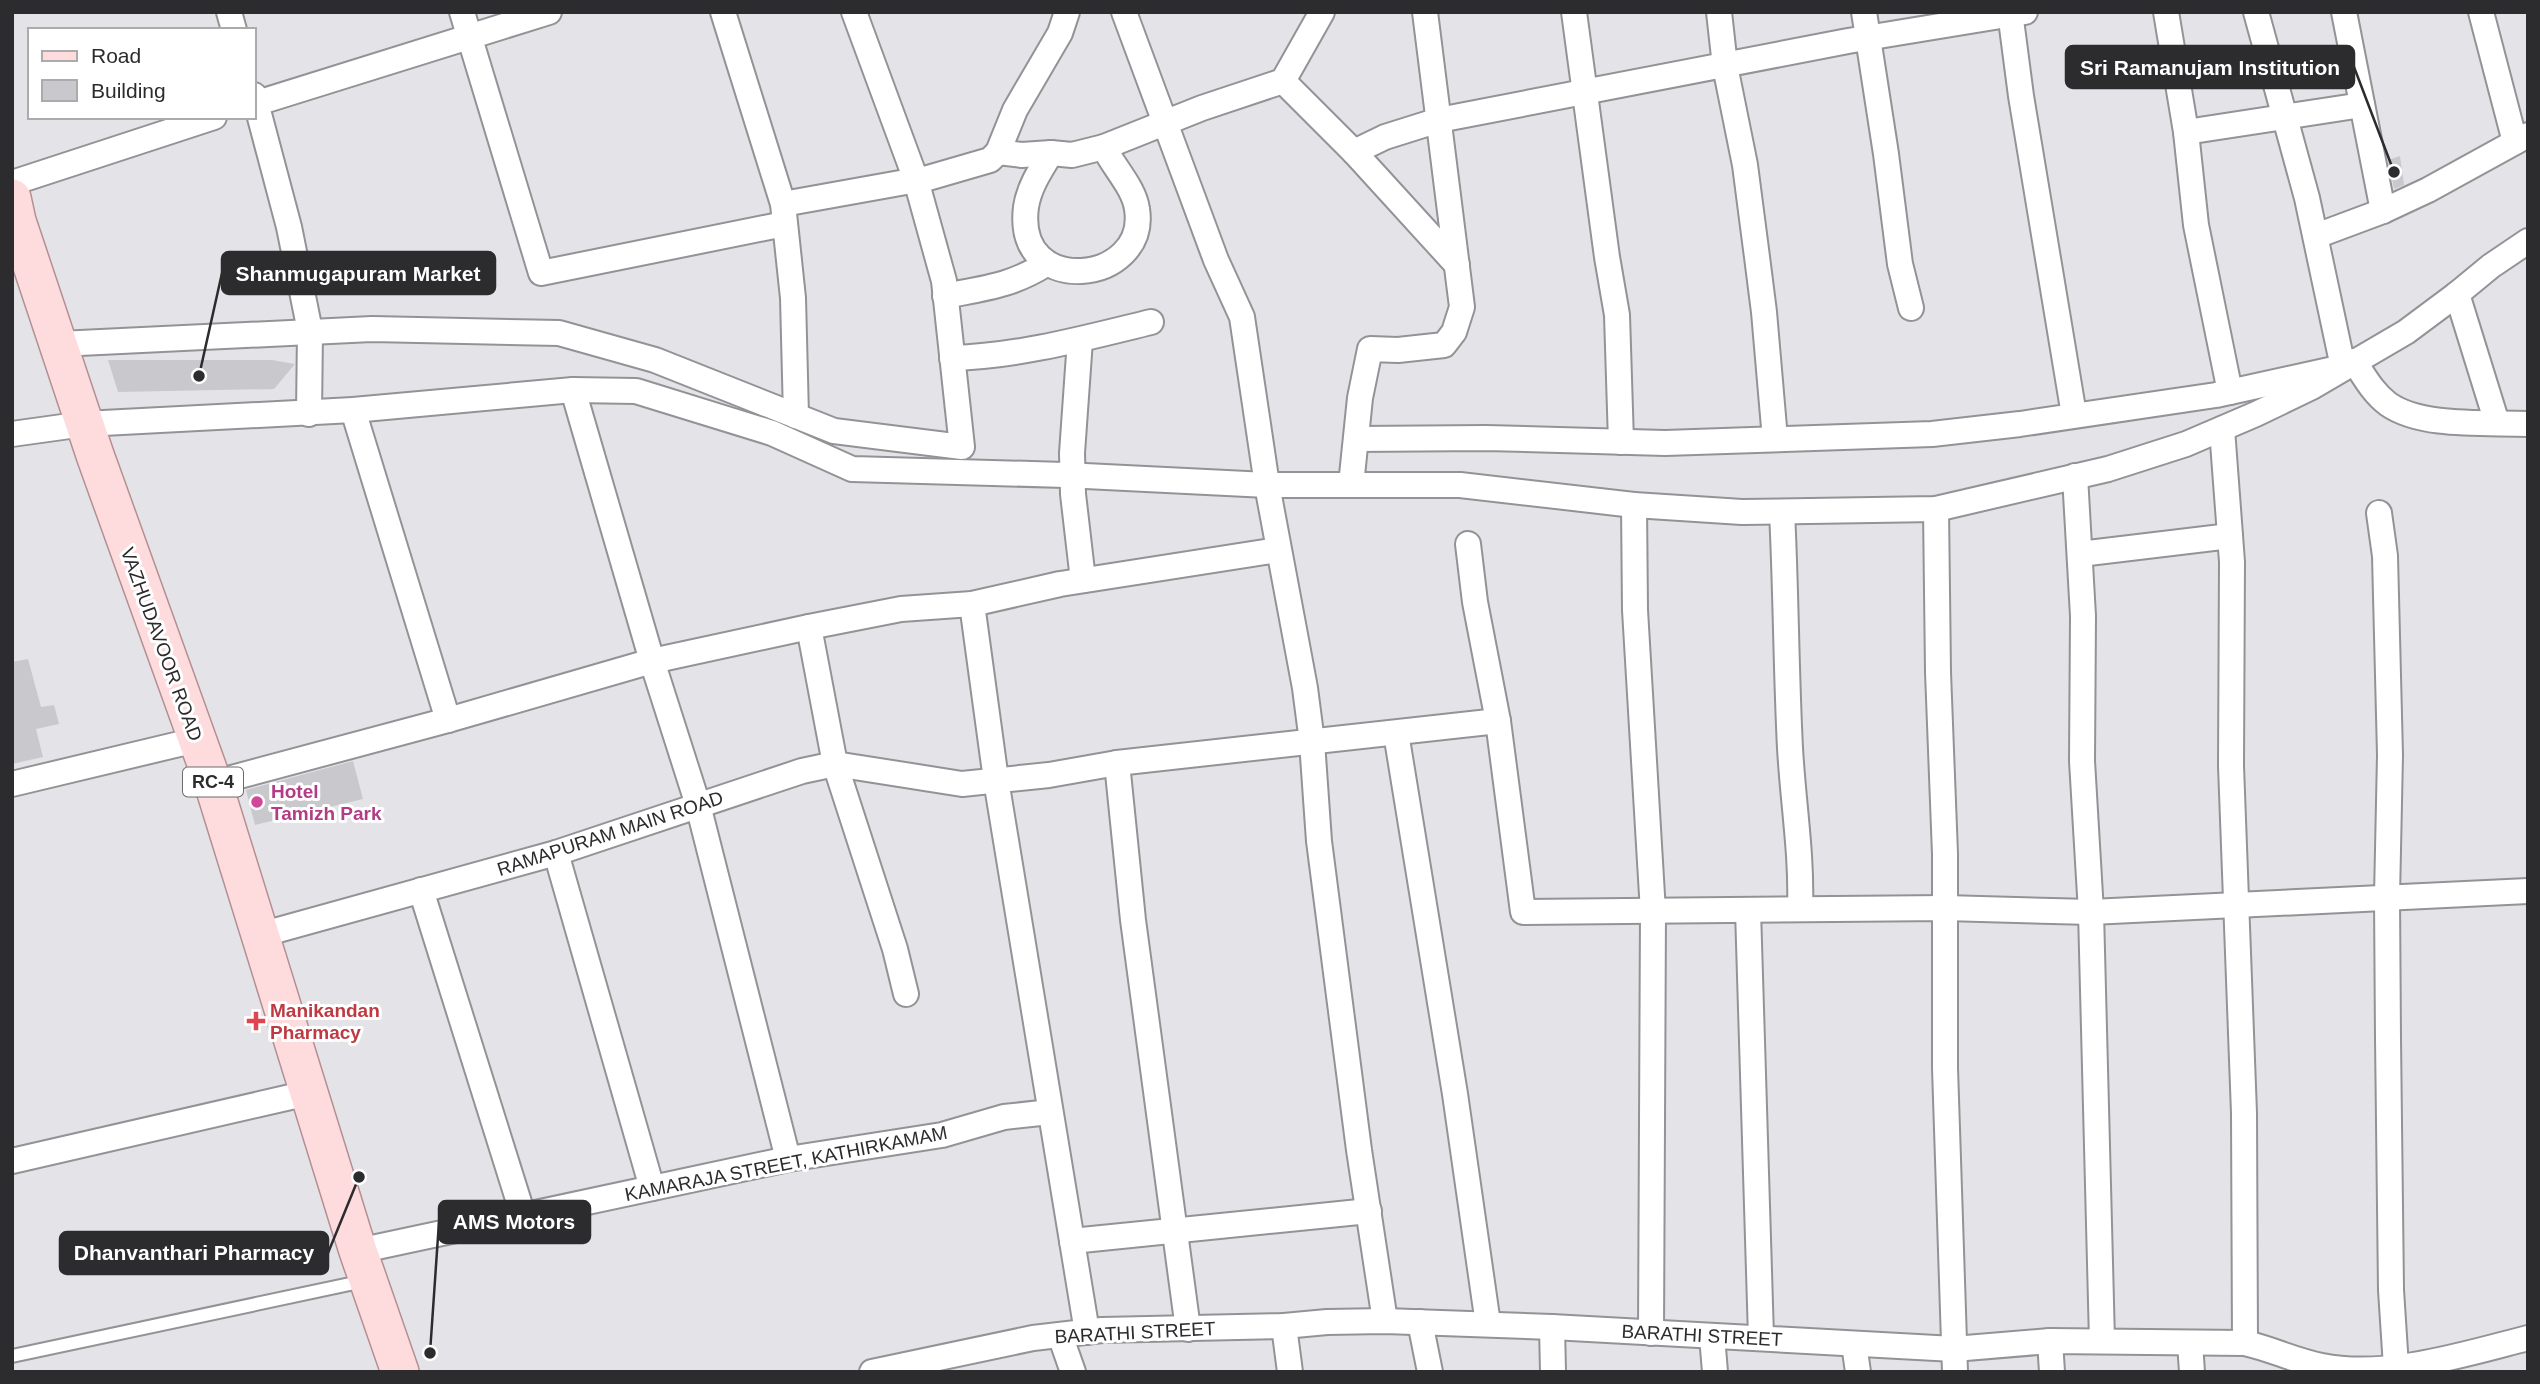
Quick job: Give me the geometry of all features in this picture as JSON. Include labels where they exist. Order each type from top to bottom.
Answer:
[{"type":"main road","name":"VAZHUDAVOOR ROAD","points":[[14,213],[84,424],[213,783],[308,1093],[400,1372]]},
{"type":"street","points":[[462,12],[541,273],[990,160],[998,152],[1027,87],[1060,33],[1067,12]]},
{"type":"street","points":[[256,101],[549,12]]},
{"type":"street","points":[[723,12],[783,214],[793,298],[796,416]]},
{"type":"street","points":[[59,344],[372,329],[559,333],[655,360],[834,431],[962,447],[944,281],[916,180],[854,12]]},
{"type":"street","points":[[1124,12],[1216,260],[1242,317],[1267,485],[1295,630],[1312,742],[1319,841],[1385,1321]]},
{"type":"street","points":[[998,152],[1022,155],[1051,152],[1072,155],[1104,147],[1202,108],[1283,82],[1322,12]]},
{"type":"street","points":[[1351,485],[1360,398],[1370,349],[1444,345],[1454,332],[1462,307],[1425,12]]},
{"type":"street","points":[[1574,12],[1617,315],[1620,442]]},
{"type":"street","points":[[1719,12],[1726,66],[1745,165],[1775,439]]},
{"type":"street","points":[[1864,12],[1896,236],[1911,309]]},
{"type":"street","points":[[2166,12],[2186,132],[2196,225],[2230,392]]},
{"type":"street","points":[[2256,12],[2316,236],[2330,311],[2349,364],[2389,405],[2426,420],[2528,424]]},
{"type":"street","points":[[2344,12],[2384,211]]},
{"type":"street","points":[[2316,236],[2384,211],[2521,139],[2481,12]]},
{"type":"street","points":[[1354,152],[1385,137],[1439,120],[1848,41],[1868,40],[2016,13],[2021,96],[2074,415]]},
{"type":"street","points":[[1283,82],[1354,152],[1457,265]]},
{"type":"street","points":[[256,105],[289,227],[310,331],[309,414]]},
{"type":"street","points":[[2186,132],[2362,105]]},
{"type":"street","points":[[12,183],[208,119]]},
{"type":"street","points":[[1051,152],[1035,179],[1026,205],[1030,240],[1038,258],[1046,264],[1067,270],[1086,271],[1102,267],[1121,256],[1133,241],[1138,225],[1137,206],[1104,147]]},
{"type":"street","points":[[12,434],[84,424],[250,414],[309,414],[573,390],[636,391],[772,433],[852,469],[1267,485],[1460,485],[1634,505],[1782,512],[1936,509],[2108,469],[2186,444],[2222,429],[2312,387],[2406,331],[2491,265],[2528,241]]},
{"type":"street","points":[[945,296],[999,287],[1027,276],[1046,264]]},
{"type":"street","points":[[2457,294],[2497,423]]},
{"type":"street","points":[[952,358],[985,357],[1080,340],[1152,322]]},
{"type":"street","points":[[1080,340],[1073,476],[1083,580]]},
{"type":"street","points":[[1356,439],[1486,438],[1665,443],[1932,434],[2230,392],[2349,364]]},
{"type":"street","points":[[573,390],[652,661],[698,805],[788,1159]]},
{"type":"street","points":[[353,410],[448,720]]},
{"type":"street","points":[[2222,429],[2232,562],[2231,766],[2244,1113],[2245,1343]]},
{"type":"street","points":[[2075,476],[2084,672],[2082,761],[2091,912],[2102,1342]]},
{"type":"street","points":[[1634,505],[1635,610],[1653,912],[1651,1333]]},
{"type":"street","points":[[1936,509],[1945,908],[1944,1027],[1954,1360]]},
{"type":"street","points":[[1782,512],[1787,695],[1801,864],[1800,909]]},
{"type":"street","points":[[2379,513],[2385,556],[2390,755],[2387,897],[2391,1290],[2396,1367]]},
{"type":"street","points":[[2080,554],[2230,536]]},
{"type":"street","points":[[1468,544],[1475,602],[1498,721],[1523,912],[1945,908],[2091,912],[2528,891]]},
{"type":"street","points":[[213,783],[448,720],[652,661],[901,609],[972,604],[1083,580],[1278,550]]},
{"type":"street","points":[[972,604],[996,780],[1087,1332]]},
{"type":"street","points":[[809,627],[835,764],[895,949],[906,994]]},
{"type":"street","name":"RAMAPURAM MAIN ROAD","points":[[260,935],[556,853],[802,771],[835,764],[962,784],[1498,721]]},
{"type":"street","points":[[1396,733],[1455,1094],[1488,1324]]},
{"type":"street","points":[[12,784],[196,740]]},
{"type":"street","points":[[1117,764],[1133,920],[1188,1329]]},
{"type":"street","points":[[556,853],[652,1188]]},
{"type":"street","points":[[421,890],[523,1215]]},
{"type":"street","points":[[1748,910],[1760,1337]]},
{"type":"street","points":[[12,1161],[308,1093]]},
{"type":"street","name":"KAMARAJA STREET, KATHIRKAMAM","points":[[363,1265],[523,1215],[788,1159],[942,1135],[1004,1117],[1050,1112]]},
{"type":"street","points":[[1072,1241],[1368,1211]]},
{"type":"street","name":"BARATHI STREET","points":[[872,1372],[923,1359],[1087,1332],[1284,1326],[1327,1322],[1552,1326],[1760,1337],[1854,1344],[1954,1360],[2050,1341],[2245,1343],[2325,1367],[2380,1369],[2437,1361],[2465,1363],[2528,1338]]},
{"type":"street","points":[[1420,1322],[1430,1372]]},
{"type":"street","points":[[1284,1326],[1290,1372]]},
{"type":"street","points":[[1552,1326],[1553,1372]]},
{"type":"street","points":[[1060,1335],[1073,1372]]},
{"type":"street","points":[[1712,1336],[1716,1372]]},
{"type":"street","points":[[2050,1341],[2052,1372]]},
{"type":"street","points":[[2190,1343],[2192,1372]]},
{"type":"street","points":[[1854,1344],[1858,1372]]},
{"type":"lane","points":[[12,1356],[363,1265]]},
{"type":"building","points":[[2400,156],[2404,185],[2394,189],[2388,160]]},
{"type":"building","points":[[108,360],[272,360],[295,364],[274,389],[118,392]]},
{"type":"building","points":[[28,659],[41,707],[54,705],[59,724],[36,729],[43,757],[12,764],[12,662]]},
{"type":"building","points":[[353,761],[363,799],[255,825],[246,790]]},
{"type":"place","name":"Sri Ramanujam Institution","points":[[2394,172]]},
{"type":"place","name":"Shanmugapuram Market","points":[[199,376]]},
{"type":"place","name":"Hotel Tamizh Park","points":[[257,802]]},
{"type":"place","name":"Manikandan Pharmacy","points":[[256,1021]]},
{"type":"place","name":"Dhanvanthari Pharmacy","points":[[359,1177]]},
{"type":"place","name":"AMS Motors","points":[[430,1353]]}]
